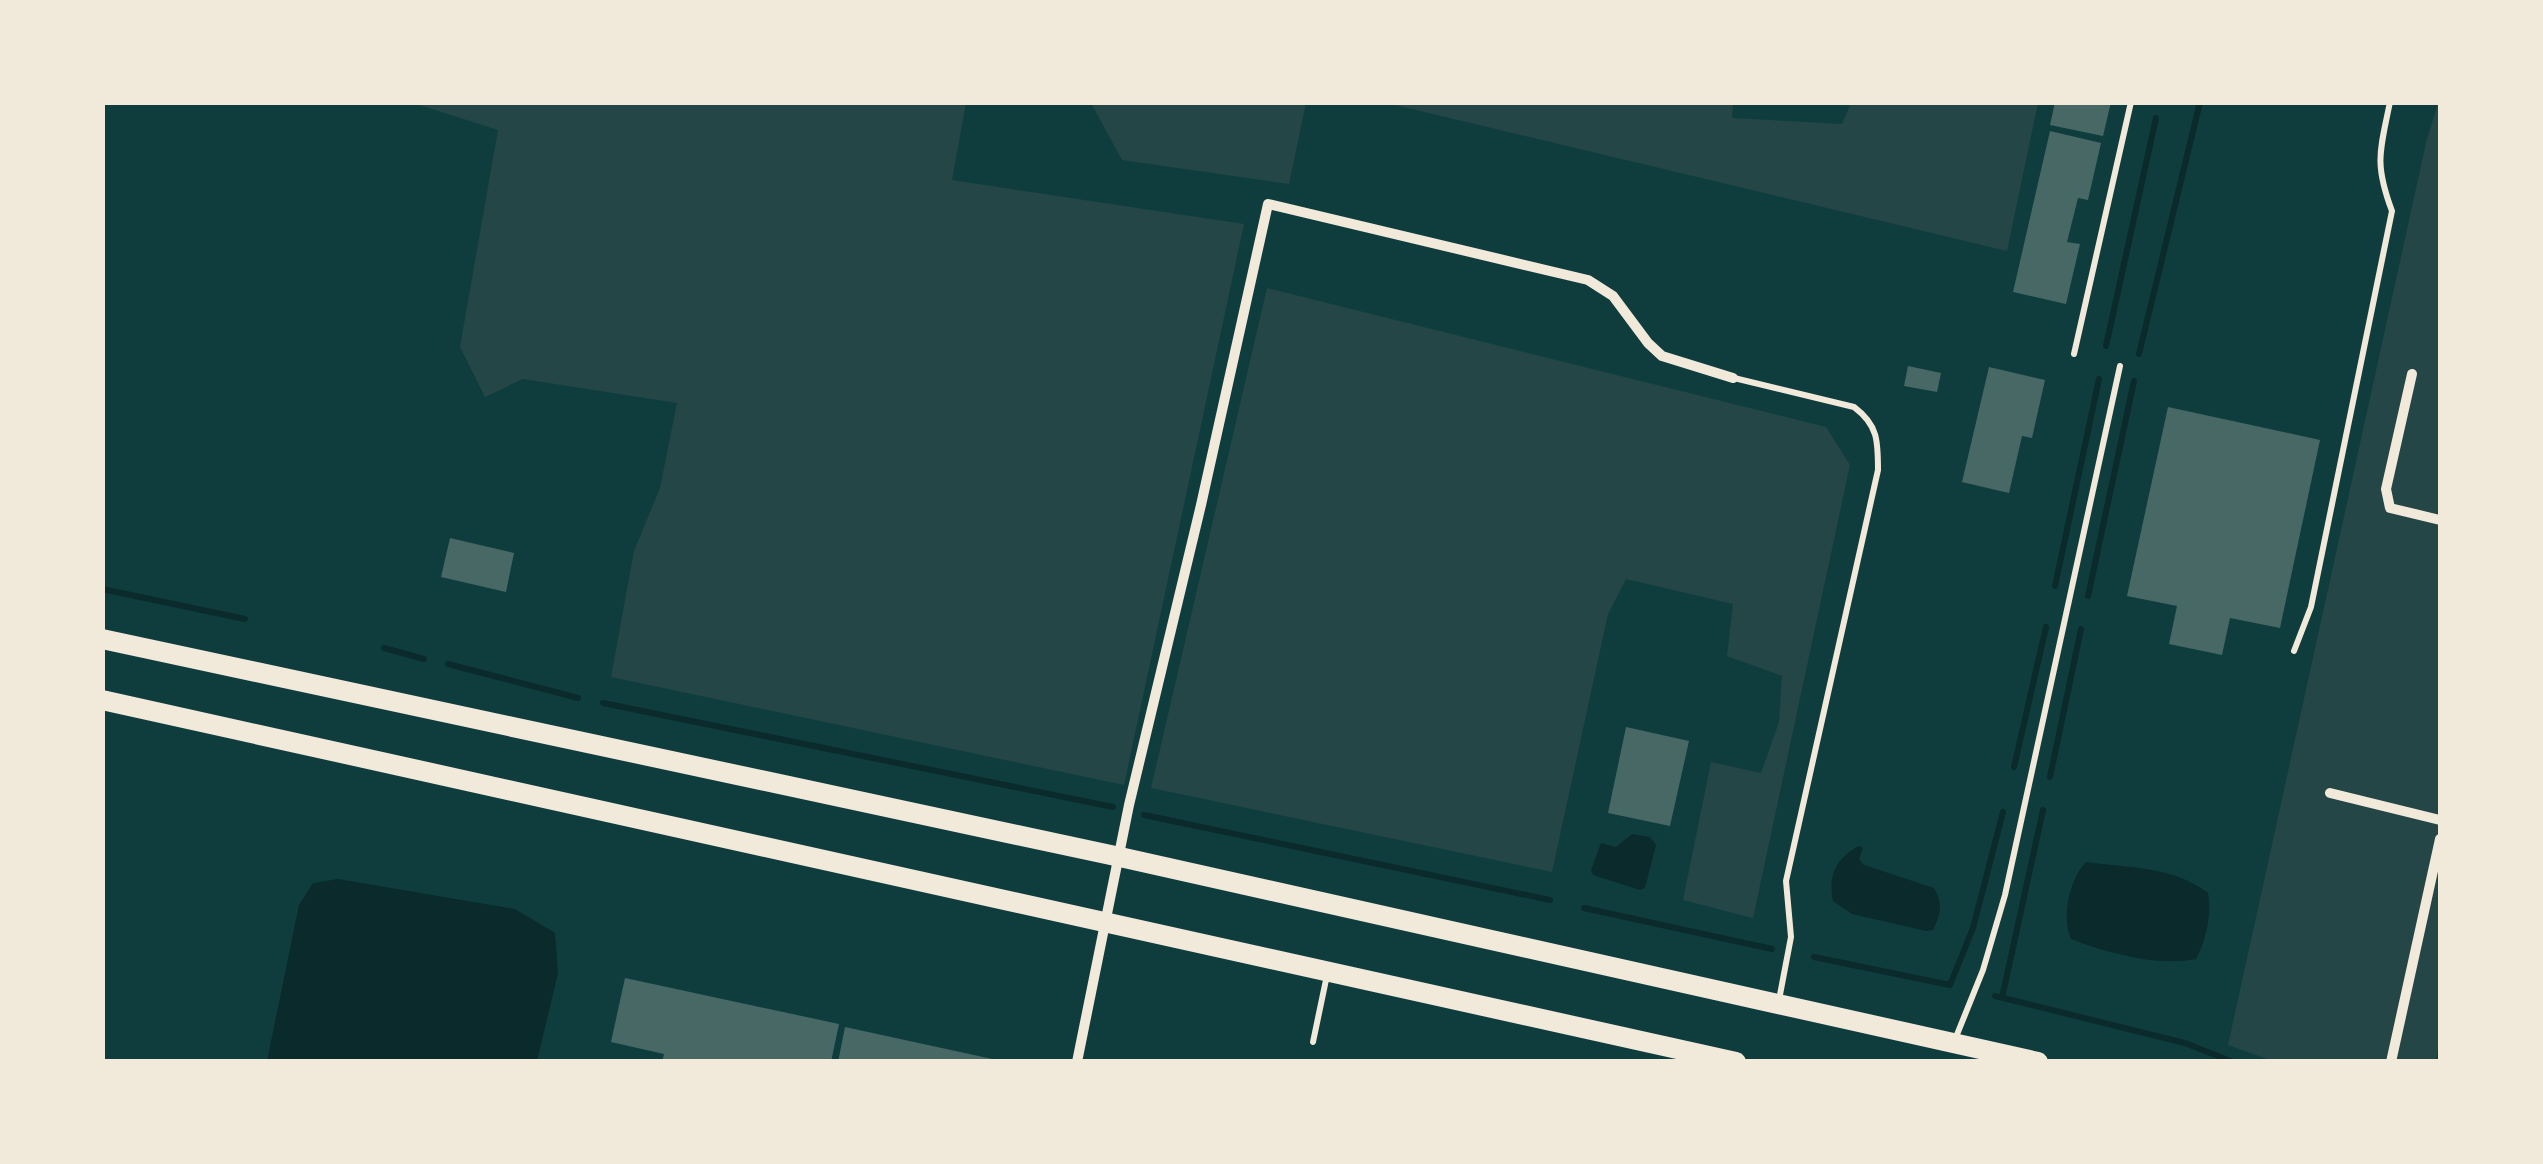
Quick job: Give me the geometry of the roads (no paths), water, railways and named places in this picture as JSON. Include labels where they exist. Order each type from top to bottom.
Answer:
[{"type":"main road","points":[[102,640],[1120,858],[2038,1062]]},
{"type":"main road","points":[[102,700],[1736,1062]]},
{"type":"street","points":[[1077,1062],[1129,805],[1268,204],[1588,280],[1614,296],[1662,356],[1733,378]]},
{"type":"street","points":[[2412,374],[2386,489],[2390,508],[2440,520]]},
{"type":"street","points":[[2330,793],[2440,820]]},
{"type":"street","points":[[2391,1062],[2440,845]]},
{"type":"lane","points":[[2074,354],[2131,102]]},
{"type":"lane","points":[[2294,650],[2311,607],[2392,211],[2380,179],[2379,155],[2390,102]]},
{"type":"lane","points":[[1953,1046],[2005,895],[2120,366]]},
{"type":"lane","points":[[1733,378],[1854,407],[1870,419],[1878,444],[1878,470],[1786,881],[1792,937],[1778,1003]]},
{"type":"lane","points":[[1313,1042],[1328,971]]},
{"type":"waterway","points":[[2139,354],[2200,102]]},
{"type":"waterway","points":[[2106,346],[2156,118]]},
{"type":"waterway","points":[[2055,586],[2099,379]]},
{"type":"waterway","points":[[2088,596],[2134,381]]},
{"type":"waterway","points":[[102,589],[245,619]]},
{"type":"waterway","points":[[2014,767],[2046,627]]},
{"type":"waterway","points":[[2050,777],[2081,629]]},
{"type":"waterway","points":[[384,648],[424,659]]},
{"type":"waterway","points":[[448,664],[578,698]]},
{"type":"waterway","points":[[603,703],[1113,807]]},
{"type":"waterway","points":[[2002,998],[2043,810]]},
{"type":"waterway","points":[[1950,985],[1973,928],[2003,812]]},
{"type":"waterway","points":[[1144,815],[1550,900]]},
{"type":"waterway","points":[[1584,908],[1772,949]]},
{"type":"waterway","points":[[1814,957],[1950,985]]},
{"type":"waterway","points":[[1995,996],[2185,1043],[2233,1062]]}]
